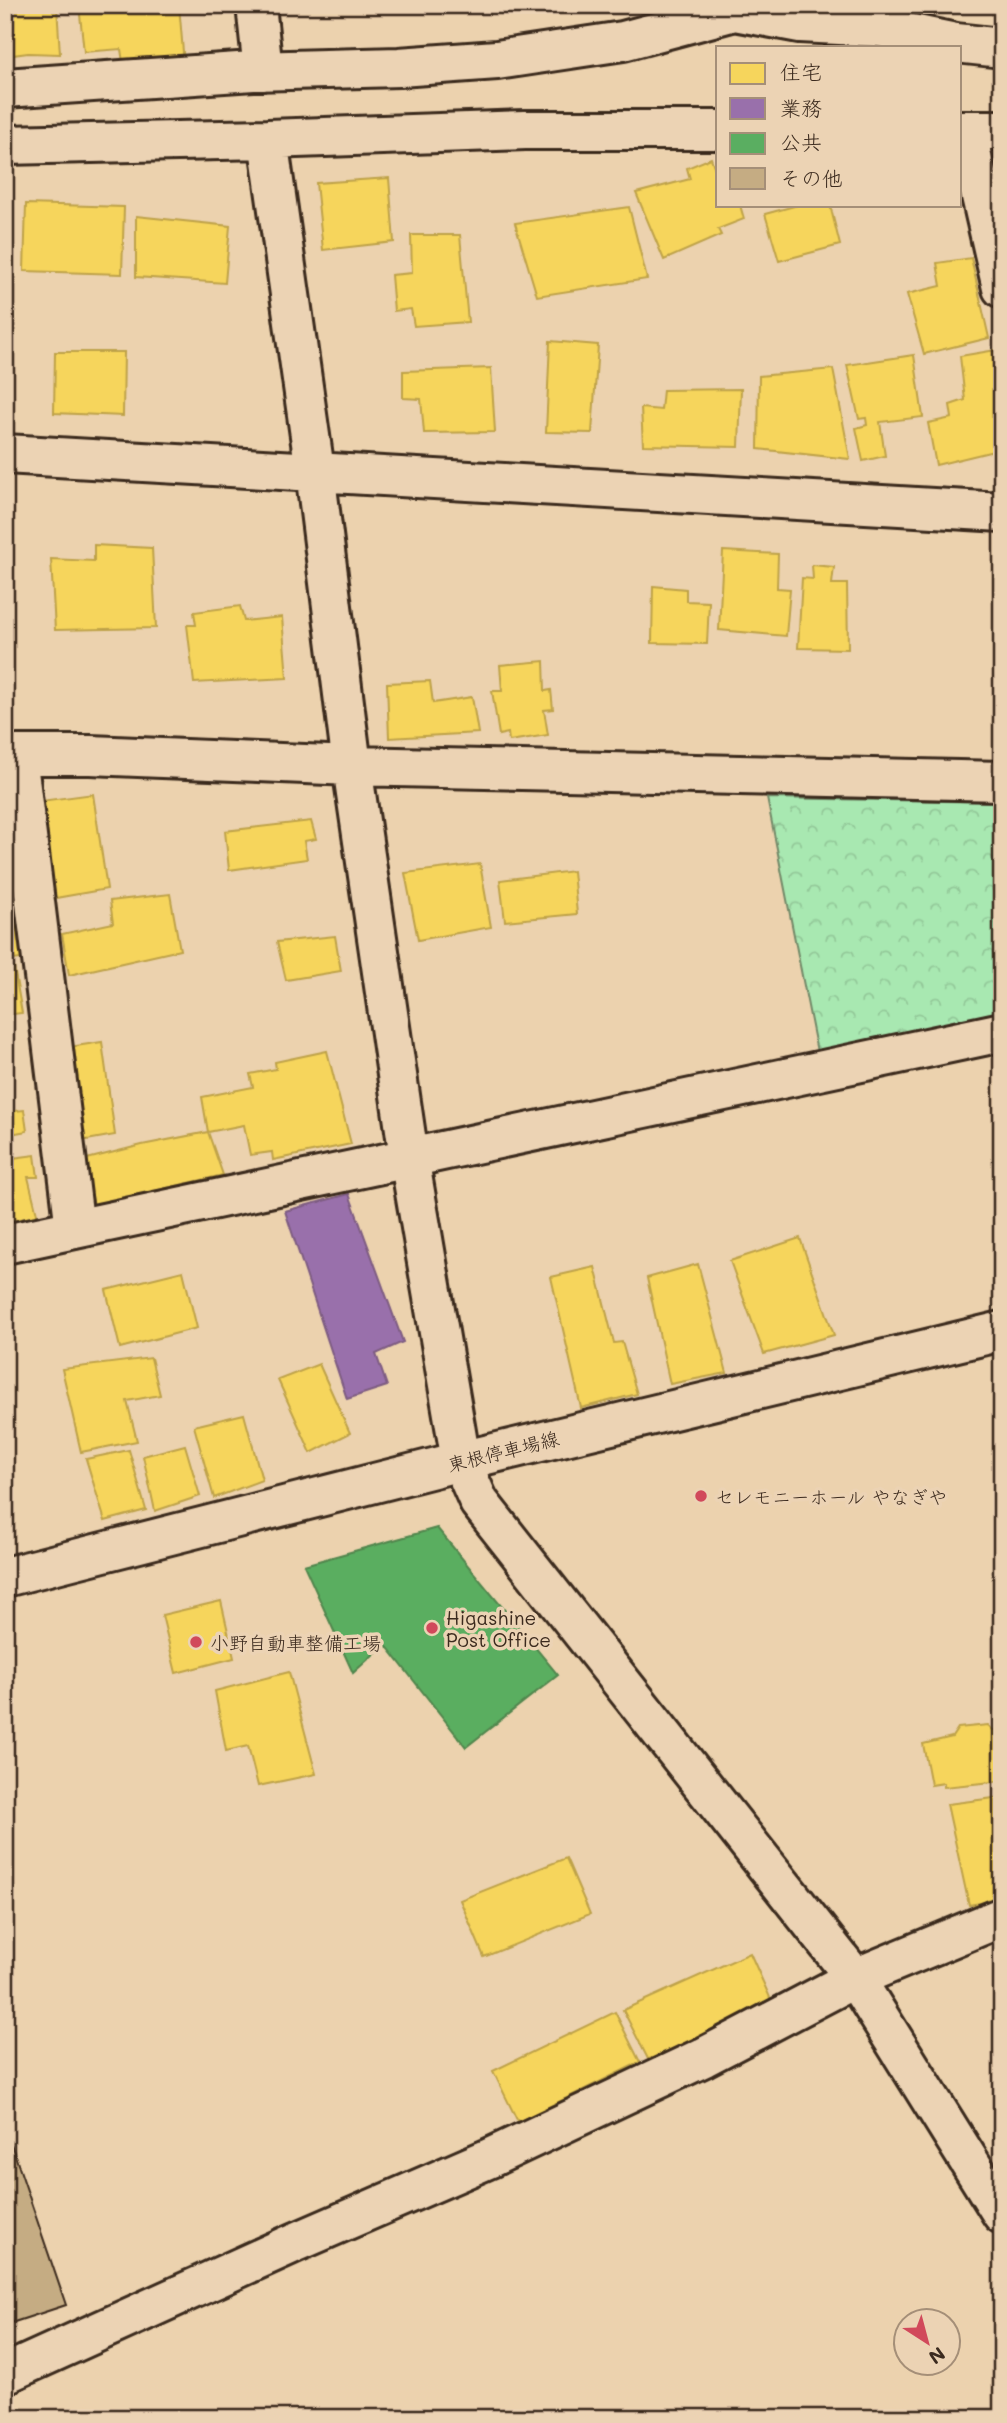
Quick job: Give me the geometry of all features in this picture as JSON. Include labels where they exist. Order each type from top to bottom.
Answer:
[{"type":"street","points":[[256,5],[263,71]]},
{"type":"street","points":[[5,88],[263,71],[399,67],[497,60],[623,41],[735,11],[800,23],[878,27],[956,43],[1002,48]]},
{"type":"street","points":[[5,145],[526,130],[716,130]]},
{"type":"street","points":[[976,130],[1002,288]]},
{"type":"street","points":[[268,139],[315,471],[352,766],[409,1157],[461,1461],[478,1502],[855,1978],[1002,2214]]},
{"type":"street","points":[[5,454],[1002,512]]},
{"type":"street","points":[[75,1229],[11,755],[1002,781]]},
{"type":"street","points":[[5,1244],[1002,1032]]},
{"type":"street","name":"東根停車場線","points":[[5,1577],[461,1461],[1002,1331]]},
{"type":"street","points":[[5,2374],[503,2152],[704,2057],[855,1978],[1002,1917]]},
{"type":"green space","points":[[767,798],[1002,802],[1002,1020],[819,1062]]},
{"type":"building: 住宅","points":[[5,5],[29,5],[29,8],[57,6],[60,54],[28,53],[5,56]]},
{"type":"building: 住宅","points":[[79,5],[179,5],[184,64],[124,69],[121,49],[84,52]]},
{"type":"building: 住宅","points":[[711,158],[716,172],[716,206],[740,206],[744,219],[718,229],[721,235],[664,260],[636,193],[690,179],[687,168]]},
{"type":"building: 住宅","points":[[389,178],[394,242],[323,250],[316,183]]},
{"type":"building: 住宅","points":[[26,204],[124,207],[122,274],[24,271]]},
{"type":"building: 住宅","points":[[794,206],[830,206],[840,245],[779,261],[765,214]]},
{"type":"building: 住宅","points":[[629,207],[647,279],[537,296],[515,223]]},
{"type":"building: 住宅","points":[[136,216],[230,226],[225,283],[136,277]]},
{"type":"building: 住宅","points":[[411,235],[460,235],[468,322],[414,326],[411,309],[394,311],[391,275],[412,273]]},
{"type":"building: 住宅","points":[[971,258],[989,338],[924,354],[907,294],[941,286],[937,263]]},
{"type":"building: 住宅","points":[[550,341],[598,345],[592,433],[546,432]]},
{"type":"building: 住宅","points":[[1002,349],[1002,449],[936,465],[928,423],[952,418],[950,405],[965,400],[960,356]]},
{"type":"building: 住宅","points":[[55,352],[124,352],[123,416],[54,413]]},
{"type":"building: 住宅","points":[[914,355],[923,417],[880,422],[885,456],[863,461],[856,428],[867,425],[866,418],[859,419],[847,365]]},
{"type":"building: 住宅","points":[[491,368],[495,432],[424,433],[421,399],[403,398],[403,371]]},
{"type":"building: 住宅","points":[[833,369],[850,459],[758,449],[759,376]]},
{"type":"building: 住宅","points":[[741,389],[739,447],[643,445],[641,408],[661,410],[663,390]]},
{"type":"building: 住宅","points":[[94,545],[152,548],[156,628],[55,630],[51,559],[94,561]]},
{"type":"building: 住宅","points":[[723,551],[778,554],[777,588],[790,589],[786,636],[719,630]]},
{"type":"building: 住宅","points":[[812,565],[834,567],[832,584],[847,584],[848,649],[798,648],[802,578],[813,579]]},
{"type":"building: 住宅","points":[[653,586],[686,589],[686,601],[709,602],[707,644],[652,643]]},
{"type":"building: 住宅","points":[[240,606],[244,621],[282,617],[287,678],[194,683],[187,625],[196,625],[194,612]]},
{"type":"building: 住宅","points":[[544,661],[545,691],[551,690],[553,709],[544,710],[548,735],[509,741],[508,733],[499,735],[492,691],[502,691],[500,665]]},
{"type":"building: 住宅","points":[[430,681],[433,703],[472,697],[478,733],[389,738],[387,683]]},
{"type":"building: 住宅","points":[[93,794],[107,889],[50,899],[33,802]]},
{"type":"building: 住宅","points":[[311,821],[316,839],[304,841],[307,859],[229,870],[225,831]]},
{"type":"building: 住宅","points":[[480,864],[491,927],[418,940],[405,873]]},
{"type":"building: 住宅","points":[[573,871],[577,914],[505,921],[500,880]]},
{"type":"building: 住宅","points":[[170,894],[180,950],[69,975],[62,934],[113,923],[110,901]]},
{"type":"building: 住宅","points":[[13,912],[21,959],[5,961],[5,913]]},
{"type":"building: 住宅","points":[[335,936],[341,971],[286,980],[277,942]]},
{"type":"building: 住宅","points":[[14,968],[22,1013],[5,1015],[5,969]]},
{"type":"building: 住宅","points":[[102,1042],[115,1135],[81,1141],[69,1047]]},
{"type":"building: 住宅","points":[[327,1051],[351,1144],[273,1160],[272,1152],[250,1155],[244,1125],[208,1132],[202,1097],[253,1087],[250,1074],[276,1069],[275,1062]]},
{"type":"building: 住宅","points":[[24,1110],[27,1131],[5,1135],[5,1112]]},
{"type":"building: 住宅","points":[[208,1132],[223,1175],[94,1205],[83,1160]]},
{"type":"building: 住宅","points":[[35,1155],[38,1177],[28,1177],[38,1218],[5,1225],[5,1159]]},
{"type":"building: 住宅","points":[[800,1238],[834,1335],[764,1354],[730,1261]]},
{"type":"building: 住宅","points":[[698,1264],[727,1373],[670,1384],[647,1278]]},
{"type":"building: 住宅","points":[[595,1267],[614,1343],[622,1342],[637,1394],[581,1408],[551,1277]]},
{"type":"building: 住宅","points":[[183,1271],[197,1328],[120,1348],[106,1290]]},
{"type":"building: 住宅","points":[[151,1358],[160,1395],[127,1401],[137,1441],[81,1452],[62,1369]]},
{"type":"building: 住宅","points":[[319,1364],[350,1433],[311,1453],[278,1380]]},
{"type":"building: 住宅","points":[[244,1414],[262,1480],[214,1498],[194,1426]]},
{"type":"building: 住宅","points":[[185,1445],[200,1496],[155,1511],[143,1456]]},
{"type":"building: 住宅","points":[[129,1450],[146,1510],[105,1521],[86,1459]]},
{"type":"building: 住宅","points":[[221,1601],[234,1658],[176,1673],[162,1615]]},
{"type":"building: 住宅","points":[[289,1672],[316,1774],[258,1786],[248,1746],[226,1751],[215,1691]]},
{"type":"building: 住宅","points":[[988,1725],[993,1730],[1002,1729],[1002,1781],[944,1787],[944,1783],[931,1785],[923,1744],[952,1737],[958,1728]]},
{"type":"building: 住宅","points":[[1002,1797],[1002,1899],[969,1905],[947,1804]]},
{"type":"building: 住宅","points":[[566,1858],[590,1914],[484,1957],[460,1900]]},
{"type":"building: 住宅","points":[[750,1953],[772,2002],[649,2061],[623,2010]]},
{"type":"building: 住宅","points":[[615,2012],[640,2062],[518,2122],[493,2071]]},
{"type":"building: 業務","points":[[349,1194],[403,1342],[376,1354],[387,1386],[347,1399],[285,1211]]},
{"type":"building: 公共","points":[[437,1528],[558,1675],[466,1747],[385,1644],[353,1673],[304,1565]]},
{"type":"building: その他","points":[[5,2126],[66,2305],[5,2325]]},
{"type":"place","name":"セレモニーホール やなぎや","points":[[701,1496]]},
{"type":"place","name":"Higashine Post Office","points":[[432,1628]]},
{"type":"place","name":"小野自動車整備工場","points":[[196,1642]]}]
